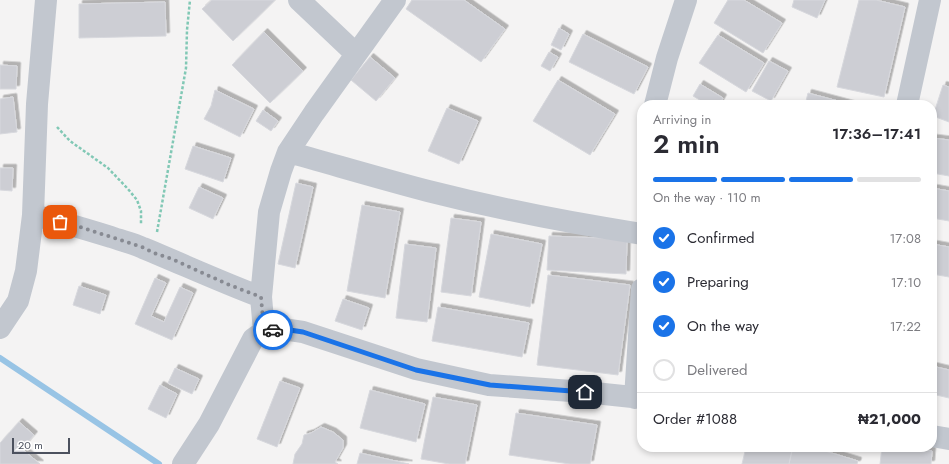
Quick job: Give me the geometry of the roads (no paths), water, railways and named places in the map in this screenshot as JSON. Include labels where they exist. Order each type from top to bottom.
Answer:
[{"type":"street","points":[[0,328],[18,301],[26,271],[32,215],[37,104],[46,0]]},
{"type":"street","points":[[299,0],[356,54]]},
{"type":"street","points":[[264,331],[261,297],[269,212],[288,152],[395,0]]},
{"type":"street","points":[[655,100],[686,0]]},
{"type":"street","points":[[908,100],[930,0]]},
{"type":"street","points":[[288,152],[476,202],[595,227],[637,233]]},
{"type":"street","points":[[32,215],[74,225],[148,250],[261,297]]},
{"type":"street","points":[[183,464],[209,424],[252,339],[264,331],[283,329],[303,332],[416,370],[490,385],[585,392],[637,398]]},
{"type":"street","points":[[937,437],[949,439]]},
{"type":"waterway","points":[[0,358],[159,464]]}]
